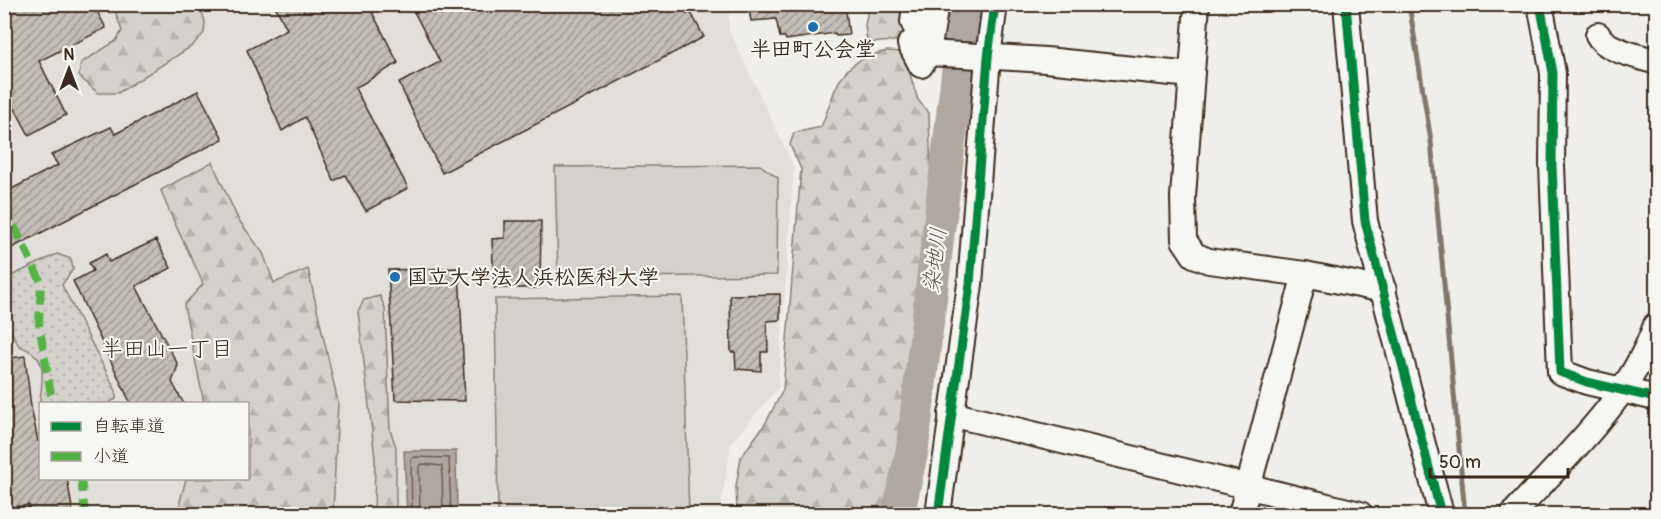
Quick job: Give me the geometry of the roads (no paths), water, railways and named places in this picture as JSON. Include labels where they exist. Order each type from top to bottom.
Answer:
[{"type":"street","points":[[915,4],[913,22],[925,50]]},
{"type":"street","points":[[925,50],[936,4]]},
{"type":"street","points":[[938,514],[969,284],[985,56],[995,4]]},
{"type":"street","points":[[1197,4],[1183,197],[1184,240],[1194,255],[1209,261],[1305,274],[1384,290]]},
{"type":"street","points":[[1346,4],[1365,221],[1441,514]]},
{"type":"street","points":[[1540,4],[1553,73],[1552,165],[1560,372],[1572,378],[1656,398]]},
{"type":"street","points":[[1598,34],[1600,39],[1614,48],[1656,62]]},
{"type":"street","points":[[925,50],[1191,75]]},
{"type":"street","points":[[1241,514],[1305,274]]},
{"type":"street","points":[[1514,514],[1624,390],[1649,346],[1656,326]]},
{"type":"street","points":[[951,414],[1360,514]]},
{"type":"water","points":[[404,451],[456,451],[457,514],[407,514]]},
{"type":"waterway","name":"染地川","points":[[898,514],[912,451],[966,4]]},
{"type":"waterway","points":[[1409,4],[1431,141],[1465,514]]},
{"type":"place","name":"半田町公会堂","points":[[813,27]]},
{"type":"place","name":"国立大学法人浜松医科大学","points":[[395,277]]},
{"type":"district","name":"半田山一丁目","points":[[167,349]]}]
